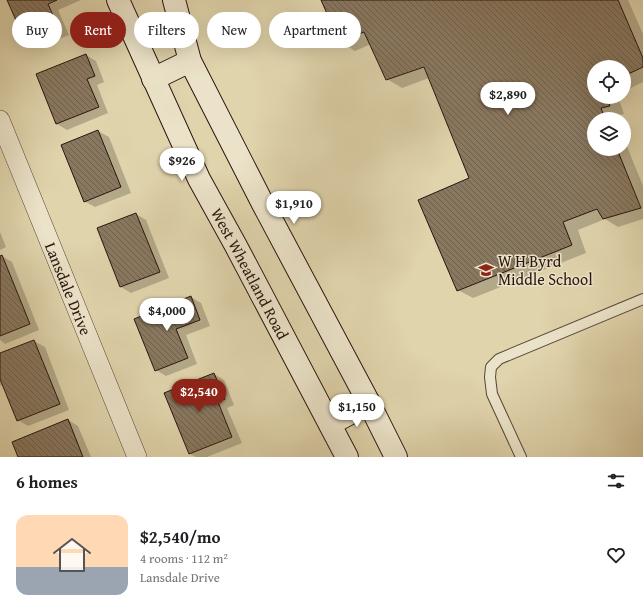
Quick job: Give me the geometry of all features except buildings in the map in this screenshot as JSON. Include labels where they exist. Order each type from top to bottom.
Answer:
[{"type":"main road","name":"West Wheatland Road","points":[[118,0],[199,179],[347,457]]},
{"type":"main road","points":[[174,0],[190,61],[263,204],[369,403],[396,457]]},
{"type":"main road","points":[[153,79],[190,61]]},
{"type":"main road","points":[[330,424],[369,403]]},
{"type":"street","name":"Lansdale Drive","points":[[0,120],[137,457]]},
{"type":"lane","points":[[521,457],[492,394],[490,377],[491,367],[500,359],[643,299]]},
{"type":"place","name":"W H Byrd Middle School","points":[[486,270]]}]
